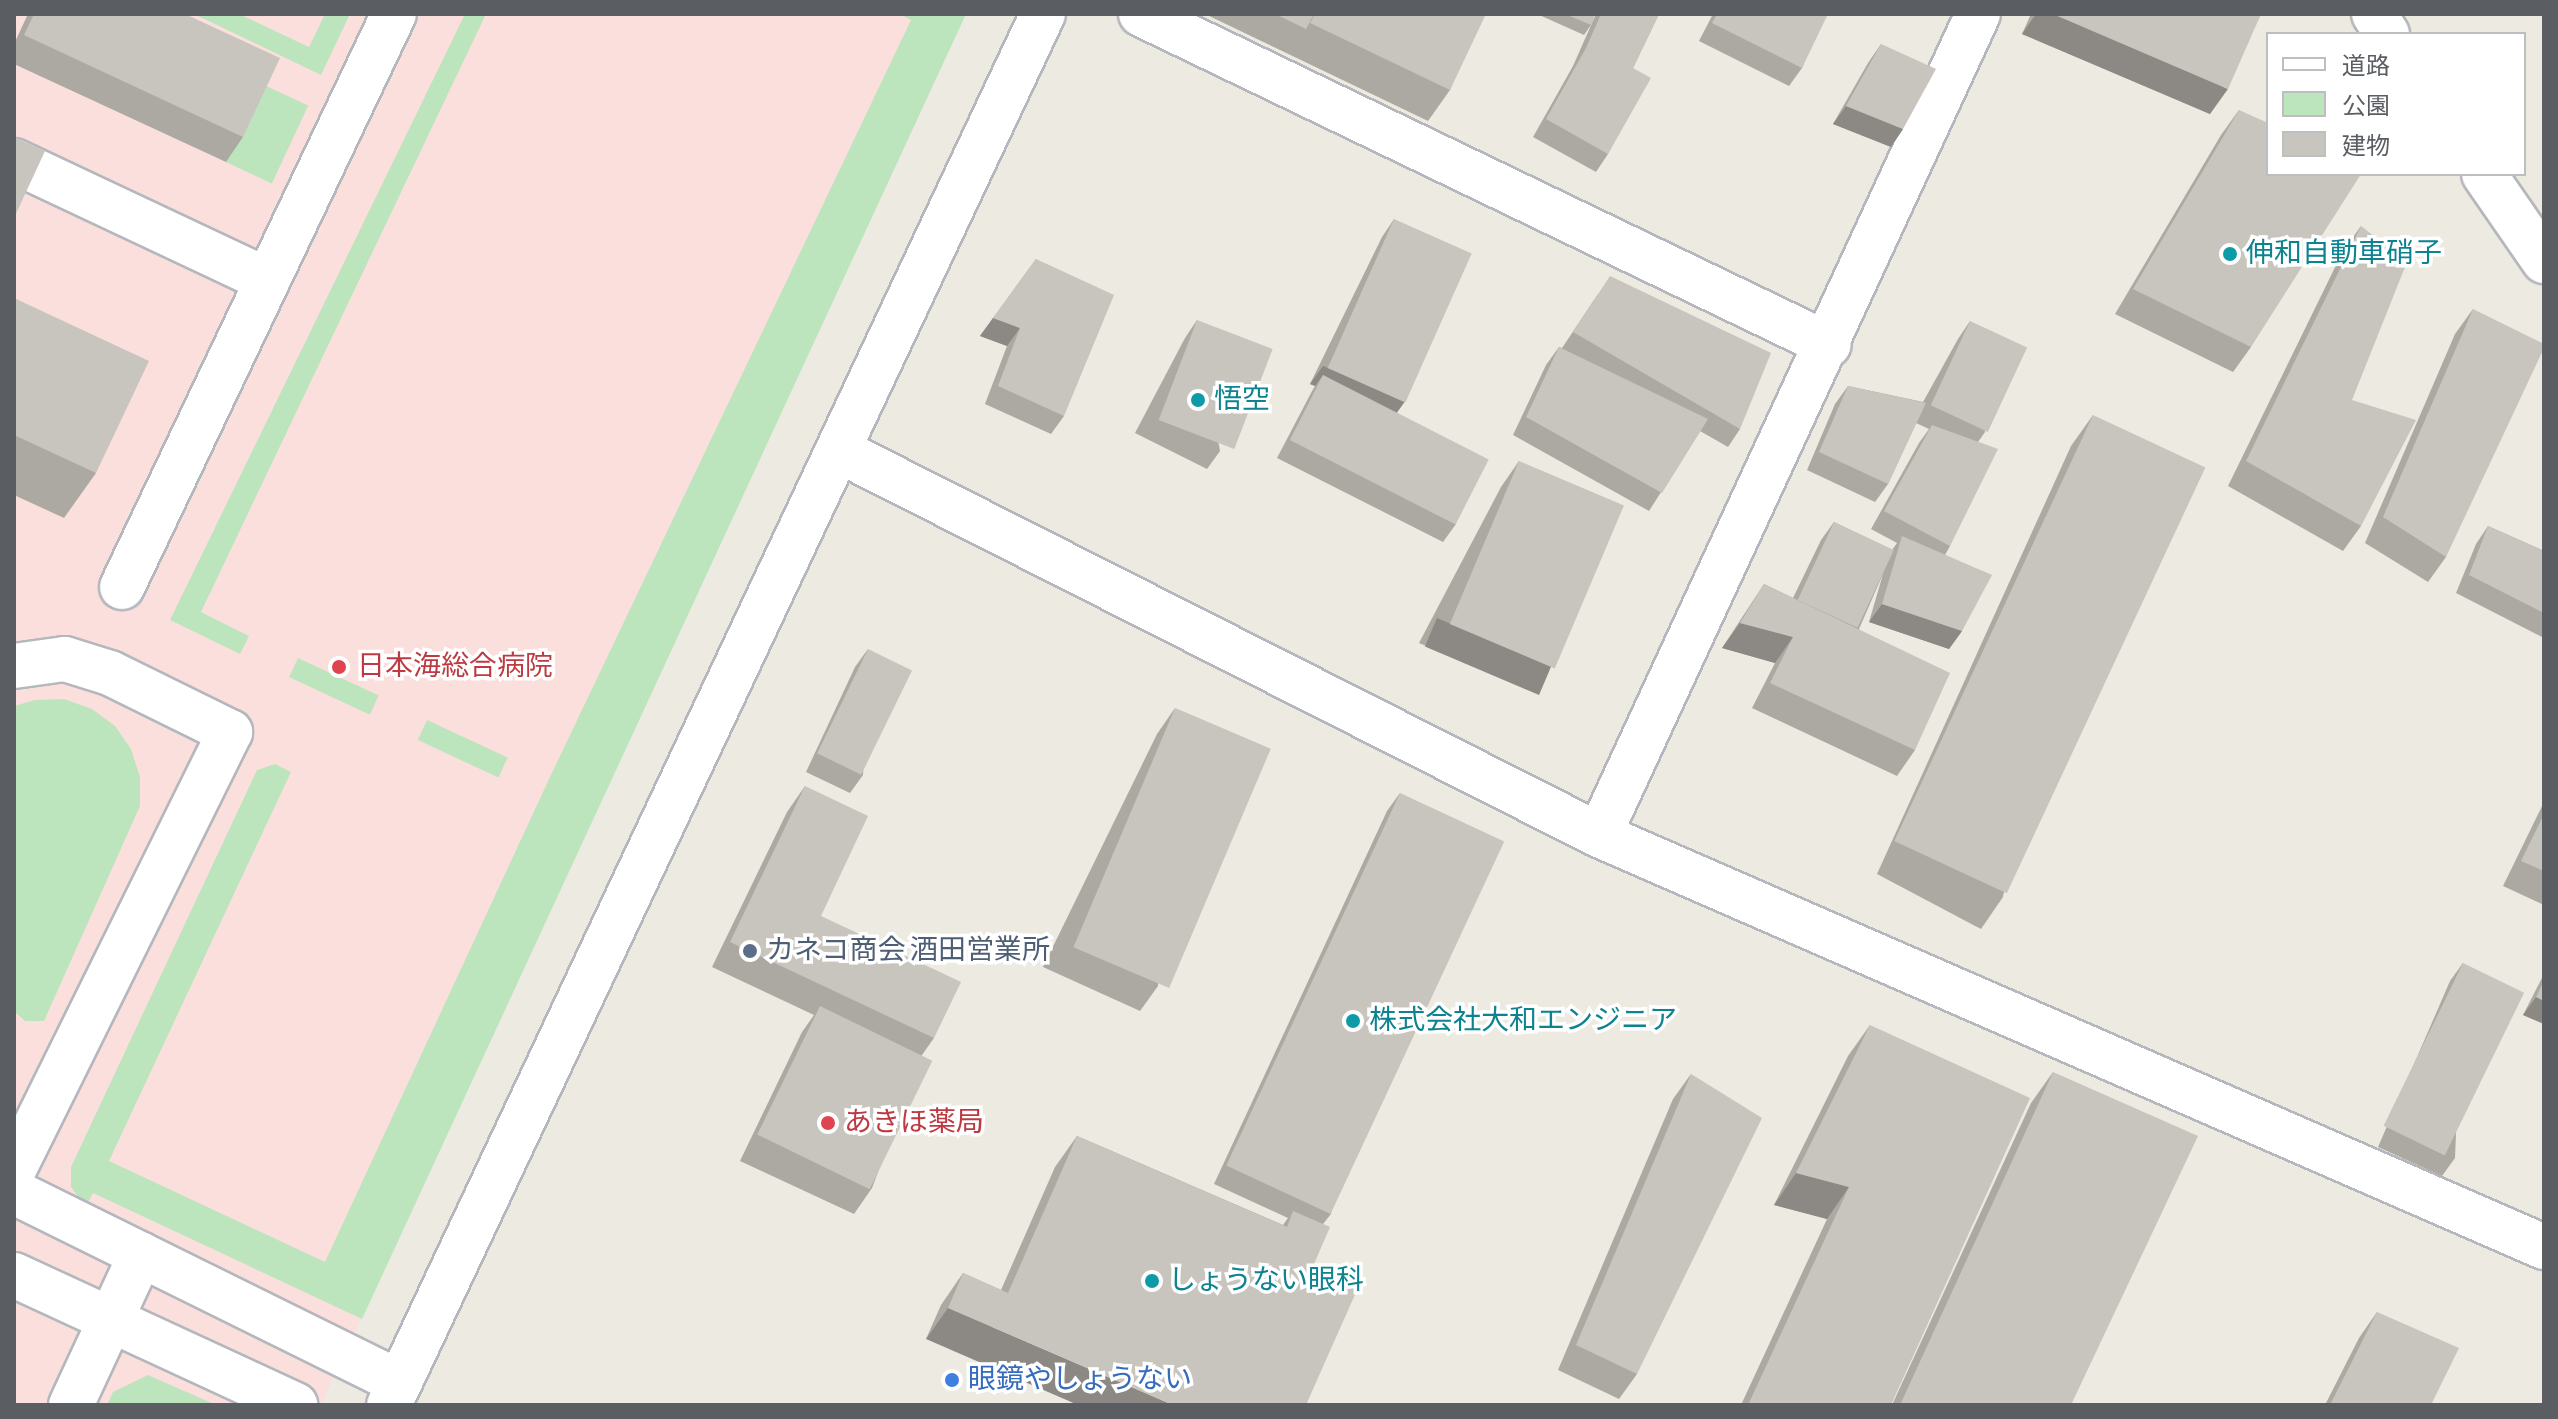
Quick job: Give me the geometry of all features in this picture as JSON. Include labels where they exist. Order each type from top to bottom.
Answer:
[{"type":"street","points":[[122,587],[394,14]]},
{"type":"street","points":[[14,1192],[141,1254],[394,1393],[1043,14]]},
{"type":"street","points":[[1141,14],[1829,345]]},
{"type":"street","points":[[1599,835],[1829,345],[1978,14]]},
{"type":"street","points":[[2374,14],[2386,32]]},
{"type":"street","points":[[14,161],[267,280]]},
{"type":"street","points":[[2485,176],[2544,261]]},
{"type":"street","points":[[838,450],[1599,835],[2544,1247]]},
{"type":"street","points":[[14,666],[65,659],[95,668],[230,732],[14,1170]]},
{"type":"street","points":[[71,1405],[141,1254]]},
{"type":"street","points":[[14,1275],[295,1405]]},
{"type":"shaded area","name":"日本海総合病院","points":[[14,14],[966,14],[321,1405],[14,1405]]},
{"type":"green space","points":[[194,14],[239,14],[309,47],[325,14],[350,14],[321,75]]},
{"type":"green space","points":[[465,14],[486,14],[201,612],[249,636],[240,654],[170,620]]},
{"type":"green space","points":[[900,14],[966,14],[362,1319],[93,1193],[87,1204],[81,1201],[71,1187],[71,1167],[257,770],[275,764],[291,772],[109,1161],[325,1262],[550,777],[911,20]]},
{"type":"green space","points":[[262,84],[308,106],[272,183],[226,162]]},
{"type":"green space","points":[[298,658],[379,696],[370,715],[289,677]]},
{"type":"green space","points":[[64,699],[92,709],[115,726],[131,749],[140,777],[140,806],[44,1021],[25,1021],[14,1011],[14,706],[35,700]]},
{"type":"green space","points":[[427,720],[508,758],[498,778],[418,740]]},
{"type":"green space","points":[[148,1375],[216,1405],[107,1405],[113,1392]]},
{"type":"building","points":[[34,14],[185,14],[280,58],[243,137],[24,35]]},
{"type":"building","points":[[1275,14],[1314,14],[1306,29]]},
{"type":"building","points":[[1315,14],[1485,16],[1450,90],[1310,23]]},
{"type":"building","points":[[1565,14],[1595,14],[1591,25]]},
{"type":"building","points":[[1601,14],[1659,14],[1633,68],[1651,78],[1608,154],[1546,119],[1586,48]]},
{"type":"building","points":[[1717,14],[1827,16],[1802,68],[1712,23]]},
{"type":"building","points":[[2053,14],[2261,14],[2228,89]]},
{"type":"building","points":[[1881,44],[1936,69],[1903,129],[1846,106]]},
{"type":"building","name":"伸和自動車硝子","points":[[2239,110],[2266,122],[2266,176],[2360,176],[2251,347],[2133,289]]},
{"type":"building","points":[[14,137],[45,151],[14,218]]},
{"type":"building","points":[[1394,219],[1472,254],[1405,402],[1328,368]]},
{"type":"building","points":[[2361,226],[2407,262],[2352,400],[2416,420],[2361,526],[2246,461]]},
{"type":"building","points":[[1036,259],[1114,295],[1064,416],[998,386],[1020,328],[993,318]]},
{"type":"building","points":[[1610,276],[1771,353],[1740,429],[1573,332]]},
{"type":"building","points":[[14,298],[149,361],[96,473],[14,435]]},
{"type":"building","points":[[2473,309],[2544,344],[2544,348],[2446,557],[2383,517]]},
{"type":"building","name":"悟空","points":[[1197,320],[1273,349],[1234,449],[1159,420]]},
{"type":"building","points":[[1970,321],[2027,348],[1988,432],[1931,405]]},
{"type":"building","points":[[1559,347],[1708,419],[1662,493],[1526,417]]},
{"type":"building","points":[[1323,375],[1489,459],[1456,524],[1290,440]]},
{"type":"building","points":[[1848,386],[1926,403],[1888,484],[1819,452]]},
{"type":"building","points":[[2093,415],[2205,467],[2007,893],[1894,841]]},
{"type":"building","points":[[1932,425],[1998,449],[1950,546],[1884,511]]},
{"type":"building","points":[[1519,461],[1624,506],[1555,668],[1450,624]]},
{"type":"building","points":[[1834,522],[1894,550],[1857,628],[1798,600]]},
{"type":"building","points":[[2488,526],[2544,551],[2544,613],[2469,575]]},
{"type":"building","points":[[1902,536],[1992,575],[1962,631],[1882,604]]},
{"type":"building","points":[[1764,584],[1950,673],[1915,750],[1770,683],[1793,637],[1740,623]]},
{"type":"building","points":[[868,649],[912,670],[861,775],[817,753]]},
{"type":"building","points":[[1175,708],[1271,749],[1169,988],[1073,947]]},
{"type":"building","points":[[805,786],[868,816],[821,916],[961,982],[934,1038],[730,942]]},
{"type":"building","name":"株式会社大和エンジニア","points":[[1400,793],[1504,842],[1331,1214],[1226,1165]]},
{"type":"building","points":[[2544,814],[2544,871],[2521,861]]},
{"type":"building","points":[[2463,963],[2524,993],[2445,1155],[2384,1126]]},
{"type":"building","points":[[2544,981],[2544,1001],[2536,997]]},
{"type":"building","name":"あきほ薬局","points":[[820,1006],[932,1061],[870,1189],[757,1135]]},
{"type":"building","points":[[1870,1025],[2030,1098],[1891,1405],[1748,1405],[1849,1187],[1796,1173]]},
{"type":"building","points":[[2053,1072],[2198,1136],[2071,1405],[1900,1405]]},
{"type":"building","points":[[1691,1074],[1762,1118],[1637,1374],[1576,1345]]},
{"type":"building","name":"しょうない眼科","points":[[1077,1136],[1287,1227],[1293,1211],[1330,1227],[1311,1271],[1357,1290],[1306,1405],[1173,1405],[948,1308],[963,1273],[1008,1293]]},
{"type":"building","points":[[2377,1312],[2459,1348],[2431,1405],[2330,1405]]},
{"type":"place","name":"伸和自動車硝子","points":[[2230,254]]},
{"type":"place","name":"悟空","points":[[1198,400]]},
{"type":"place","name":"日本海総合病院","points":[[339,667]]},
{"type":"place","name":"カネコ商会 酒田営業所","points":[[750,951]]},
{"type":"place","name":"株式会社大和エンジニア","points":[[1353,1021]]},
{"type":"place","name":"あきほ薬局","points":[[828,1123]]},
{"type":"place","name":"しょうない眼科","points":[[1152,1281]]},
{"type":"place","name":"眼鏡やしょうない","points":[[952,1380]]}]
